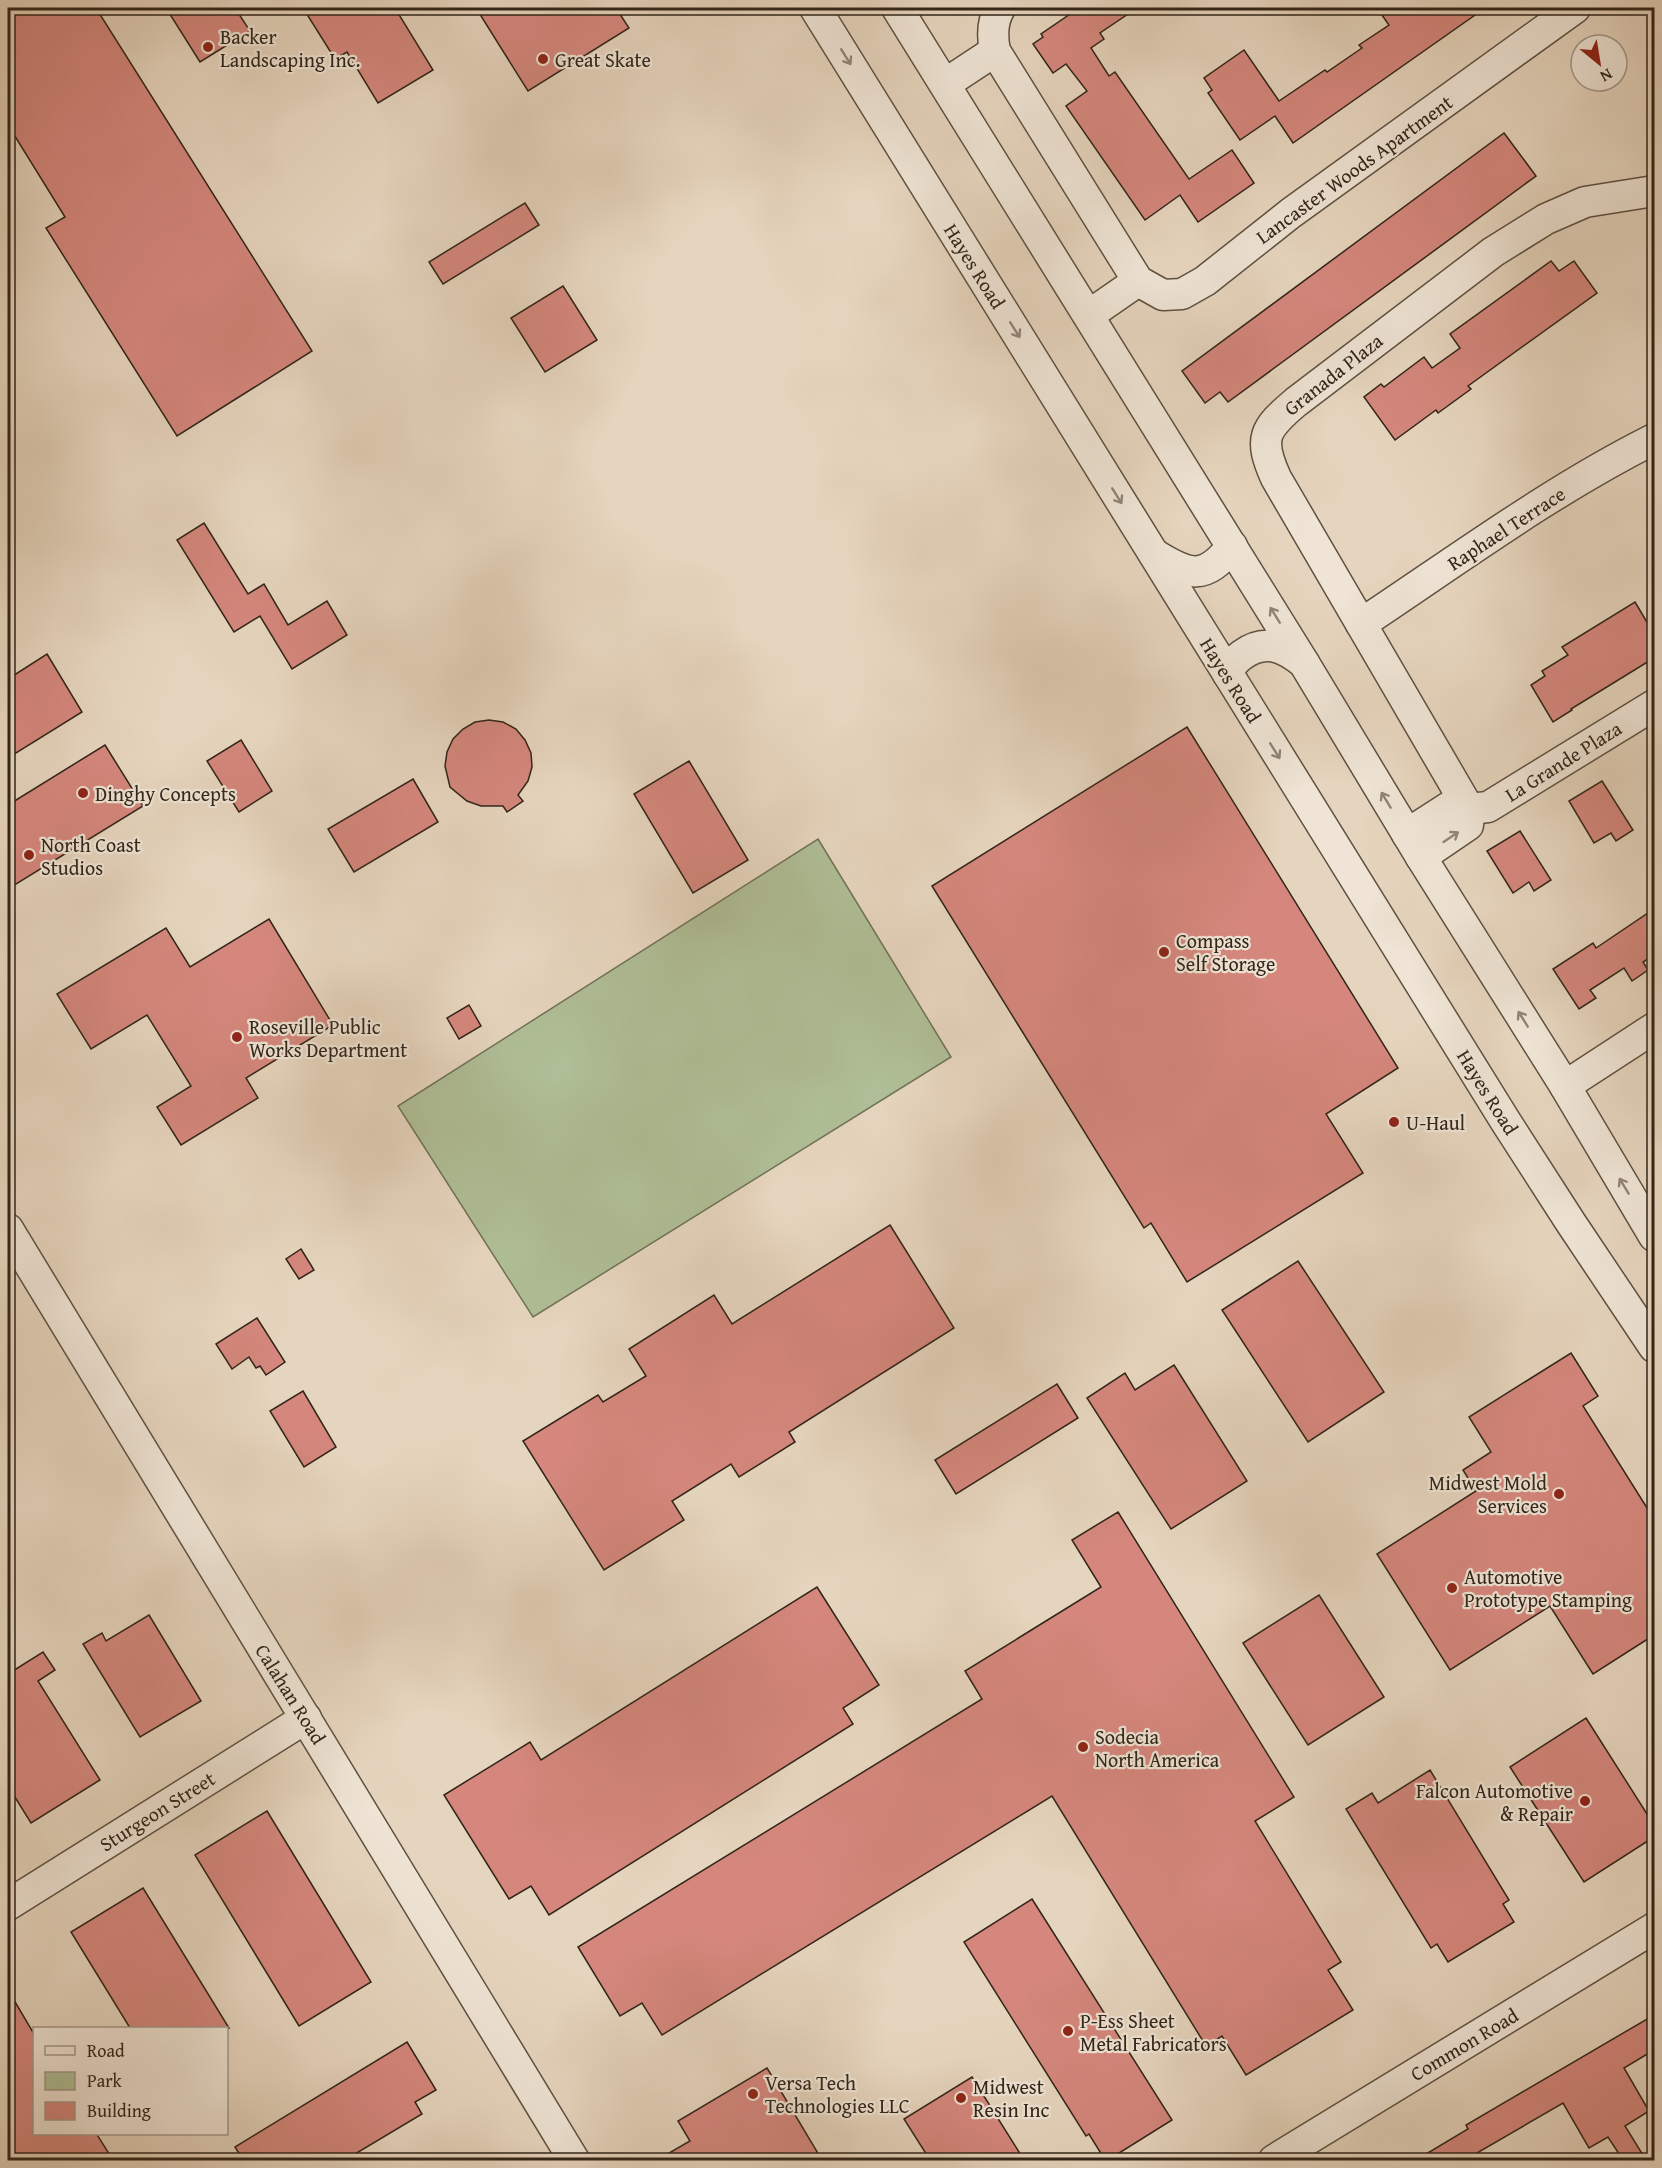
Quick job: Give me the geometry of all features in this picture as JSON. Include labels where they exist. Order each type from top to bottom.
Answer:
[{"type":"street","name":"Hayes Road","points":[[815,8],[1510,1128],[1654,1347]]},
{"type":"street","points":[[897,8],[1565,1086],[1654,1236]]},
{"type":"street","points":[[945,84],[994,51],[992,36],[995,18],[1000,8]]},
{"type":"street","name":"Lancaster Woods Apartment","points":[[994,51],[1138,281],[1163,295],[1182,294],[1205,281],[1291,213],[1567,10]]},
{"type":"street","name":"Granada Plaza","points":[[1468,809],[1276,478],[1267,458],[1265,443],[1268,431],[1278,417],[1296,402],[1493,252],[1546,219],[1586,202],[1654,191]]},
{"type":"street","points":[[1089,315],[1138,281]]},
{"type":"street","name":"Raphael Terrace","points":[[1361,624],[1569,487],[1654,439]]},
{"type":"street","points":[[1152,552],[1176,568],[1200,572],[1216,564],[1232,546]]},
{"type":"street","points":[[1228,674],[1229,668],[1241,656],[1265,645],[1282,648],[1304,663]]},
{"type":"street","name":"La Grande Plaza","points":[[1468,809],[1488,807],[1654,705]]},
{"type":"street","points":[[1414,845],[1468,825],[1468,809]]},
{"type":"street","points":[[1565,1086],[1654,1028]]},
{"type":"street","name":"Calahan Road","points":[[8,1229],[574,2160]]},
{"type":"street","name":"Sturgeon Street","points":[[8,1905],[306,1719]]},
{"type":"street","name":"Common Road","points":[[1274,2160],[1654,1928]]},
{"type":"green space","points":[[818,839],[951,1057],[533,1317],[398,1106]]},
{"type":"building","points":[[8,8],[96,8],[312,351],[177,436],[46,228],[65,217],[8,125]]},
{"type":"building","name":"Backer Landscaping Inc.","points":[[166,8],[235,8],[250,31],[200,62]]},
{"type":"building","points":[[303,8],[395,8],[433,70],[378,103],[347,52],[335,59]]},
{"type":"building","name":"Great Skate","points":[[476,8],[616,8],[629,28],[528,91]]},
{"type":"building","points":[[1079,8],[1137,8],[1100,33],[1104,39],[1091,48],[1109,76],[1115,72],[1189,179],[1232,150],[1254,183],[1198,222],[1180,195],[1145,220],[1066,106],[1087,91],[1066,64],[1053,73],[1033,44],[1043,37],[1041,34]]},
{"type":"building","points":[[1377,8],[1485,8],[1293,143],[1275,116],[1240,140],[1208,93],[1212,90],[1204,78],[1244,50],[1279,101],[1362,48],[1359,45],[1389,25]]},
{"type":"building","points":[[1504,133],[1536,176],[1228,402],[1220,392],[1205,403],[1182,371]]},
{"type":"building","points":[[525,203],[539,225],[443,284],[429,262]]},
{"type":"building","points":[[1551,261],[1559,271],[1574,261],[1597,293],[1468,386],[1471,389],[1438,413],[1436,410],[1395,440],[1364,397],[1381,384],[1384,387],[1424,357],[1432,368],[1460,348],[1450,334]]},
{"type":"building","points":[[563,286],[597,340],[545,372],[511,318]]},
{"type":"building","points":[[204,523],[248,594],[264,584],[288,625],[327,601],[347,635],[292,669],[260,616],[234,632],[177,540]]},
{"type":"building","points":[[1635,602],[1654,634],[1654,658],[1553,722],[1531,685],[1545,676],[1542,671],[1568,655],[1562,647]]},
{"type":"building","points":[[47,654],[82,712],[8,758],[8,679]]},
{"type":"building","points":[[489,720],[503,722],[516,729],[525,740],[531,753],[532,767],[528,781],[518,795],[523,801],[507,812],[503,806],[481,806],[467,801],[450,787],[445,766],[447,752],[453,739],[475,722]]},
{"type":"building","points":[[1187,727],[1398,1068],[1326,1114],[1363,1173],[1187,1282],[1151,1223],[1144,1228],[932,886]]},
{"type":"building","points":[[241,740],[272,791],[239,812],[207,761]]},
{"type":"building","points":[[105,745],[143,806],[8,889],[8,805]]},
{"type":"building","points":[[689,761],[748,860],[693,893],[634,794]]},
{"type":"building","points":[[413,779],[438,822],[354,872],[328,829]]},
{"type":"building","points":[[1602,781],[1633,830],[1616,841],[1611,833],[1594,843],[1569,801]]},
{"type":"building","points":[[1520,831],[1551,880],[1534,891],[1529,882],[1513,893],[1487,851]]},
{"type":"building","points":[[1654,909],[1654,955],[1643,962],[1648,970],[1632,981],[1624,968],[1590,990],[1596,998],[1579,1009],[1553,969],[1593,943],[1596,948]]},
{"type":"building","name":"Roseville Public Works Department","points":[[269,919],[333,1025],[246,1078],[258,1098],[181,1145],[157,1107],[191,1086],[147,1015],[91,1049],[57,994],[166,928],[190,967]]},
{"type":"building","points":[[469,1005],[481,1026],[459,1039],[447,1018]]},
{"type":"building","points":[[890,1225],[954,1328],[789,1432],[795,1442],[739,1477],[731,1464],[672,1501],[684,1520],[604,1570],[523,1441],[598,1395],[603,1402],[646,1376],[629,1349],[714,1295],[732,1324]]},
{"type":"building","points":[[301,1249],[314,1270],[299,1279],[286,1259]]},
{"type":"building","points":[[1298,1261],[1384,1392],[1308,1442],[1222,1310]]},
{"type":"building","points":[[257,1318],[285,1362],[266,1375],[260,1366],[256,1368],[249,1357],[232,1369],[216,1344]]},
{"type":"building","name":"Midwest Mold Services","points":[[1571,1353],[1598,1396],[1583,1406],[1654,1519],[1654,1635],[1593,1674],[1550,1606],[1450,1670],[1377,1554],[1476,1491],[1463,1470],[1491,1452],[1469,1417]]},
{"type":"building","points":[[1174,1365],[1247,1481],[1171,1529],[1087,1398],[1125,1373],[1135,1390]]},
{"type":"building","points":[[1057,1384],[1078,1418],[956,1494],[935,1460]]},
{"type":"building","points":[[303,1391],[336,1447],[304,1467],[270,1411]]},
{"type":"building","name":"Sodecia North America","points":[[1118,1512],[1294,1797],[1255,1821],[1341,1962],[1328,1970],[1353,2010],[1246,2075],[1222,2036],[1206,2046],[1052,1796],[662,2035],[642,2003],[620,2016],[578,1947],[982,1699],[965,1671],[1101,1587],[1072,1540]]},
{"type":"building","points":[[817,1587],[879,1685],[843,1708],[853,1724],[549,1915],[531,1886],[509,1899],[444,1795],[530,1742],[541,1760]]},
{"type":"building","points":[[1319,1595],[1384,1697],[1308,1745],[1243,1643]]},
{"type":"building","points":[[149,1615],[201,1701],[140,1737],[83,1644],[102,1633],[106,1641]]},
{"type":"building","points":[[43,1652],[55,1670],[38,1681],[100,1780],[31,1823],[8,1786],[8,1674]]},
{"type":"building","points":[[1586,1718],[1654,1825],[1654,1837],[1584,1882],[1510,1767]]},
{"type":"building","points":[[1430,1770],[1509,1900],[1503,1904],[1514,1922],[1448,1962],[1437,1944],[1431,1948],[1346,1809],[1372,1793],[1378,1803]]},
{"type":"building","points":[[267,1811],[371,1982],[299,2026],[195,1855]]},
{"type":"building","points":[[143,1888],[229,2028],[129,2027],[71,1932]]},
{"type":"building","name":"P-Ess Sheet Metal Fabricators","points":[[1032,1899],[1172,2120],[1108,2160],[1105,2160],[1089,2134],[1086,2136],[964,1942]]},
{"type":"building","points":[[8,1990],[33,2032],[33,2135],[97,2135],[113,2160],[8,2160]]},
{"type":"building","points":[[1654,2015],[1654,2050],[1624,2068],[1649,2111],[1625,2126],[1646,2160],[1623,2160],[1608,2137],[1589,2148],[1563,2103],[1465,2160],[1416,2160],[1468,2129],[1466,2125]]},
{"type":"building","points":[[407,2042],[436,2090],[415,2102],[422,2114],[345,2160],[243,2160],[235,2147]]},
{"type":"building","name":"Versa Tech Technologies LLC","points":[[767,2068],[822,2160],[657,2160],[690,2141],[678,2121]]},
{"type":"building","name":"Midwest Resin Inc","points":[[972,2077],[1024,2160],[930,2160],[904,2119]]},
{"type":"place","name":"Backer Landscaping Inc.","points":[[208,47]]},
{"type":"place","name":"Great Skate","points":[[543,59]]},
{"type":"place","name":"Dinghy Concepts","points":[[83,793]]},
{"type":"place","name":"North Coast Studios","points":[[29,855]]},
{"type":"place","name":"Compass Self Storage","points":[[1164,952]]},
{"type":"place","name":"Roseville Public Works Department","points":[[237,1037]]},
{"type":"place","name":"U-Haul","points":[[1394,1122]]},
{"type":"place","name":"Midwest Mold Services","points":[[1559,1494]]},
{"type":"place","name":"Automotive Prototype Stamping","points":[[1452,1588]]},
{"type":"place","name":"Sodecia North America","points":[[1083,1747]]},
{"type":"place","name":"Falcon Automotive & Repair","points":[[1585,1801]]},
{"type":"place","name":"P-Ess Sheet Metal Fabricators","points":[[1068,2031]]},
{"type":"place","name":"Versa Tech Technologies LLC","points":[[753,2094]]},
{"type":"place","name":"Midwest Resin Inc","points":[[961,2098]]}]
